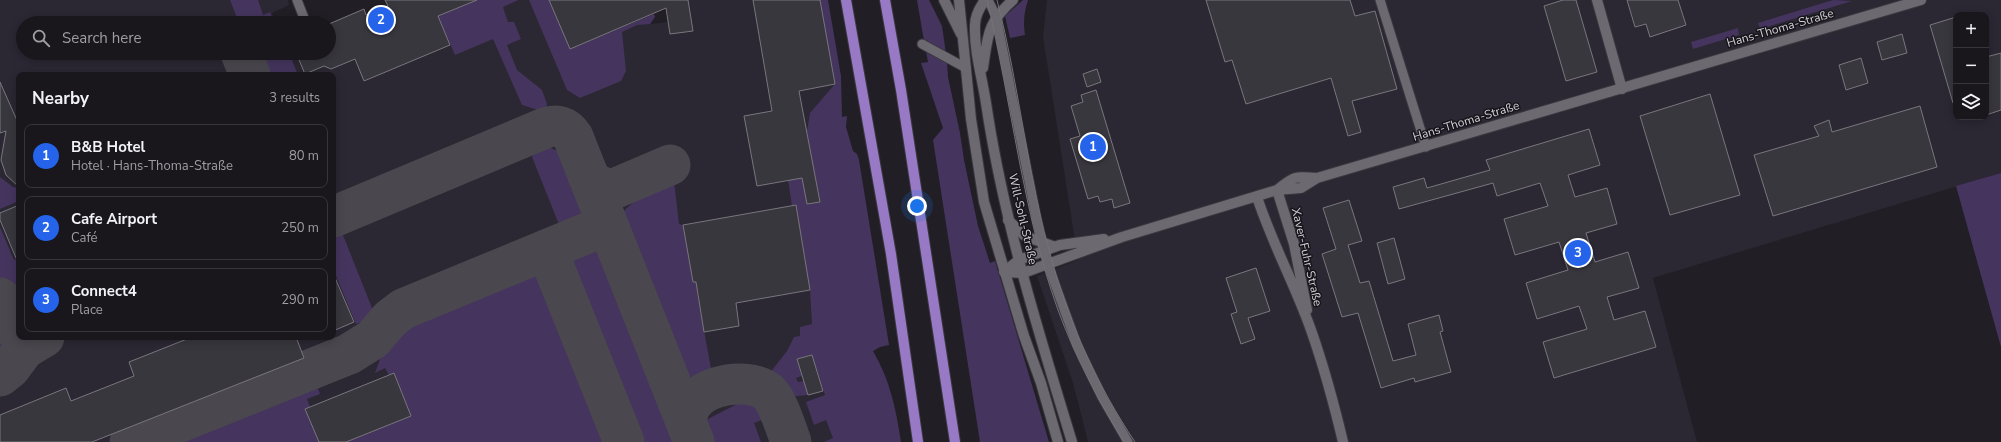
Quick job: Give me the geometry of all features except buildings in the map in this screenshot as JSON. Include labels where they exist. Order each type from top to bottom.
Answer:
[{"type":"main road","points":[[846,0],[891,254],[918,442]]},
{"type":"main road","points":[[885,0],[901,90],[955,442]]},
{"type":"street","points":[[944,0],[964,39]]},
{"type":"street","points":[[959,0],[974,149],[984,202],[1004,272],[1058,442]]},
{"type":"street","name":"Will-Sohl-Straße","points":[[985,0],[980,7],[975,23],[976,48],[982,76],[991,137],[1008,220],[1072,442]]},
{"type":"street","points":[[982,76],[989,29],[996,16],[1013,0]]},
{"type":"street","points":[[1597,0],[1622,89]]},
{"type":"street","points":[[1885,0],[1888,10]]},
{"type":"street","name":"Hans-Thoma-Straße","points":[[1004,272],[1023,274],[1122,237],[1277,190],[1294,190],[1302,188],[1317,178],[1921,0]]},
{"type":"street","name":"Xaver-Fuhr-Straße","points":[[1277,190],[1294,244],[1310,330]]},
{"type":"street","name":"Xaver-Fuhr-Straße","points":[[1257,197],[1266,225],[1310,330],[1336,412],[1343,442]]},
{"type":"street","name":"Hans-Thoma-Straße","points":[[1008,220],[1025,236],[1043,246],[1055,247],[1122,237]]},
{"type":"street","points":[[1004,272],[1019,260],[1043,246]]},
{"type":"lane","points":[[297,0],[303,16]]},
{"type":"lane","points":[[988,0],[996,16],[1048,265],[1077,345],[1102,397],[1128,442]]},
{"type":"lane","points":[[1380,0],[1426,147]]},
{"type":"lane","points":[[922,44],[966,68]]},
{"type":"shaded area","points":[[0,0],[288,0],[289,5],[272,13],[273,16],[16,16],[16,60],[336,60],[336,21],[364,9],[366,15],[388,6],[386,0],[549,0],[570,49],[654,14],[655,17],[650,24],[668,22],[665,0],[820,0],[835,84],[824,98],[816,180],[820,202],[842,442],[0,442]]},
{"type":"shaded area","points":[[230,0],[258,0],[263,15],[270,12],[271,16],[236,16]]},
{"type":"shaded area","points":[[477,0],[518,0],[503,7],[508,22],[514,22],[521,39],[507,45],[517,70],[542,90],[547,104],[545,112],[522,105],[493,39],[455,55],[438,16]]},
{"type":"shaded area","points":[[529,0],[549,0],[570,49],[654,14],[655,17],[650,24],[637,25],[622,32],[626,71],[621,81],[580,98],[567,90]]},
{"type":"shaded area","points":[[820,0],[828,0],[841,76],[842,117],[847,116],[846,127],[853,151],[857,154],[859,160],[889,345],[880,347],[873,351],[884,373],[892,395],[901,442],[824,442],[833,438],[826,420],[814,425],[806,402],[825,395],[812,355],[797,359],[802,376],[796,378],[798,382],[804,381],[808,395],[785,397],[779,385],[769,374],[787,351],[794,337],[800,336],[800,327],[812,324],[810,290],[796,206],[792,206],[788,180],[814,175],[807,131],[810,113],[835,84]],"holes":[[[816,180],[820,201],[807,204],[803,182]]]},
{"type":"shaded area","points":[[917,0],[929,0],[942,26],[946,54],[924,41]]},
{"type":"shaded area","points":[[1023,0],[1028,0],[1024,18],[1025,35],[1010,38],[1005,16]]},
{"type":"shaded area","points":[[1047,0],[2001,0],[2001,173],[1653,278],[1697,442],[1088,442],[1073,383],[1037,276],[1078,260],[1043,37]]},
{"type":"shaded area","points":[[1833,0],[1852,1],[1760,29],[1758,23]]},
{"type":"shaded area","points":[[1738,28],[1739,35],[1693,49],[1691,42]]},
{"type":"shaded area","points":[[926,51],[947,62],[948,77],[978,226],[990,263],[995,261],[1049,442],[980,442],[933,140],[943,128],[921,63],[928,62]]},
{"type":"shaded area","points":[[263,60],[292,60],[297,72],[264,72],[260,63]]},
{"type":"shaded area","points":[[541,144],[568,155],[592,215],[588,221],[571,228],[558,222],[532,157],[536,148]]},
{"type":"shaded area","points":[[2001,173],[2001,347],[1956,186]]},
{"type":"shaded area","points":[[0,177],[13,187],[16,188],[16,202],[0,209]]},
{"type":"shaded area","points":[[674,181],[679,224],[683,225],[693,282],[735,275],[733,286],[697,292],[712,374],[698,381],[683,374],[678,369],[618,219],[629,206],[636,201]]},
{"type":"shaded area","points":[[0,227],[14,260],[16,259],[16,312],[0,278]]},
{"type":"shaded area","points":[[336,228],[341,230],[376,318],[356,324],[336,276]]},
{"type":"shaded area","points":[[588,245],[596,246],[607,251],[683,442],[346,442],[411,416],[385,368],[375,373],[390,332],[396,325]]},
{"type":"shaded area","points":[[0,319],[9,342],[0,349]]},
{"type":"shaded area","points":[[313,376],[320,394],[307,399],[310,407],[306,409],[319,442],[157,442]]},
{"type":"shaded area","points":[[747,402],[759,410],[762,420],[754,423],[761,442],[706,442],[702,430],[706,420],[739,403]]},
{"type":"taxiway","points":[[244,60],[249,72]]},
{"type":"taxiway","points":[[336,216],[545,128],[553,126],[564,128],[573,137],[694,442]]},
{"type":"taxiway","points":[[588,176],[600,186],[616,188],[670,165]]},
{"type":"taxiway","points":[[130,442],[349,354],[373,339],[390,319],[403,309],[597,229],[612,235]]},
{"type":"taxiway","points":[[547,250],[624,442]]},
{"type":"taxiway","points":[[0,298],[9,321],[16,330]]},
{"type":"taxiway","points":[[0,376],[10,368],[24,349],[39,340]]},
{"type":"taxiway","points":[[687,423],[688,411],[695,400],[705,393],[717,387],[731,384],[745,384],[758,387],[768,392],[772,396],[791,442]]},
{"type":"tram line","points":[[987,0],[1026,195],[1046,272],[1058,310],[1079,361],[1124,442]]},
{"type":"tram line","points":[[997,0],[1012,66],[1030,166],[1044,232],[1060,287],[1068,311],[1087,356],[1109,400],[1135,442]]},
{"type":"place","name":"Cafe Airport","points":[[381,20]]},
{"type":"place","name":"B&B Hotel","points":[[1093,147]]},
{"type":"place","name":"Connect4","points":[[1578,253]]}]
